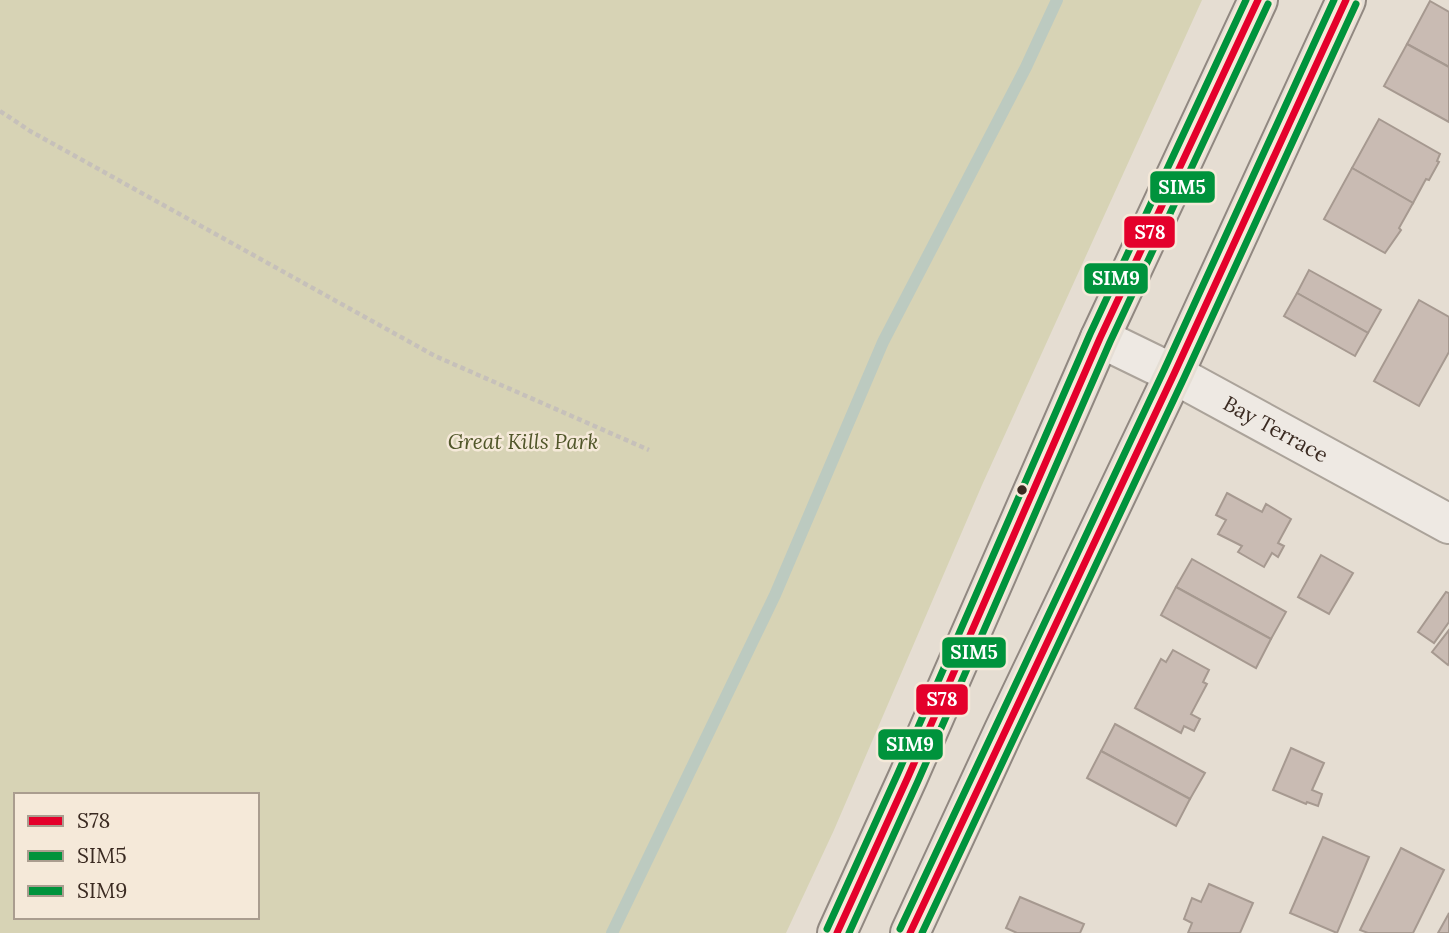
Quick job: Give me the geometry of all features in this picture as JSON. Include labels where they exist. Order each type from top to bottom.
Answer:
[{"type":"main road","points":[[837,933],[1100,338],[1258,0]]},
{"type":"main road","points":[[910,933],[1174,374],[1346,0]]},
{"type":"street","name":"Bay Terrace","points":[[1100,338],[1174,374],[1449,524]]},
{"type":"path","points":[[0,111],[30,131],[435,356],[649,450]]},
{"type":"green space","name":"Great Kills Park","points":[[0,0],[1202,0],[982,485],[834,830],[786,933],[0,933]]},
{"type":"building","points":[[1430,1],[1449,12],[1449,67],[1407,44]]},
{"type":"building","points":[[1407,44],[1449,67],[1449,122],[1384,86]]},
{"type":"building","points":[[1379,119],[1440,154],[1437,161],[1439,162],[1413,203],[1352,168]]},
{"type":"building","points":[[1352,168],[1413,203],[1399,228],[1401,230],[1385,253],[1324,219]]},
{"type":"building","points":[[1309,270],[1381,310],[1368,333],[1297,293]]},
{"type":"building","points":[[1297,293],[1368,333],[1355,356],[1284,316]]},
{"type":"building","points":[[1419,300],[1449,317],[1449,352],[1419,406],[1374,381]]},
{"type":"building","points":[[1227,493],[1262,512],[1266,504],[1291,519],[1278,543],[1284,546],[1278,557],[1272,553],[1264,567],[1238,552],[1242,546],[1218,534],[1226,520],[1216,515]]},
{"type":"building","points":[[1321,555],[1353,573],[1329,614],[1298,597]]},
{"type":"building","points":[[1192,559],[1286,612],[1271,639],[1176,587]]},
{"type":"building","points":[[1176,587],[1271,639],[1256,668],[1161,615]]},
{"type":"building","points":[[1446,592],[1449,593],[1449,622],[1434,643],[1418,632]]},
{"type":"building","points":[[1449,630],[1449,663],[1448,665],[1432,652]]},
{"type":"building","points":[[1173,650],[1209,670],[1203,682],[1207,684],[1191,714],[1200,719],[1194,731],[1184,726],[1181,733],[1135,708],[1161,659],[1166,662]]},
{"type":"building","points":[[1115,724],[1205,773],[1190,799],[1101,751]]},
{"type":"building","points":[[1291,748],[1324,763],[1312,790],[1322,794],[1318,806],[1307,802],[1306,804],[1273,790]]},
{"type":"building","points":[[1101,751],[1190,799],[1176,826],[1087,778]]},
{"type":"building","points":[[1323,837],[1369,857],[1337,933],[1290,913]]},
{"type":"building","points":[[1401,848],[1444,870],[1413,933],[1368,933],[1360,930]]},
{"type":"building","points":[[1209,884],[1253,903],[1240,933],[1188,933],[1192,923],[1184,919],[1192,898],[1201,902]]},
{"type":"building","points":[[1020,897],[1084,924],[1080,933],[1017,933],[1006,928]]},
{"type":"building","points":[[1449,913],[1449,933],[1438,933],[1448,915]]},
{"type":"waterway","points":[[612,933],[775,595],[883,342],[1026,67],[1057,0]]},
{"type":"transit line","name":"SIM9","points":[[827,929],[1090,334],[1246,0]]},
{"type":"transit line","name":"S78","points":[[837,933],[1100,338],[1258,0]]},
{"type":"transit line","name":"SIM9","points":[[900,929],[1164,370],[1334,0]]},
{"type":"transit line","name":"S78","points":[[910,933],[1174,374],[1346,0]]},
{"type":"transit line","name":"SIM5","points":[[849,933],[1110,342],[1268,4]]},
{"type":"transit line","name":"SIM5","points":[[922,933],[1184,378],[1356,4]]}]
